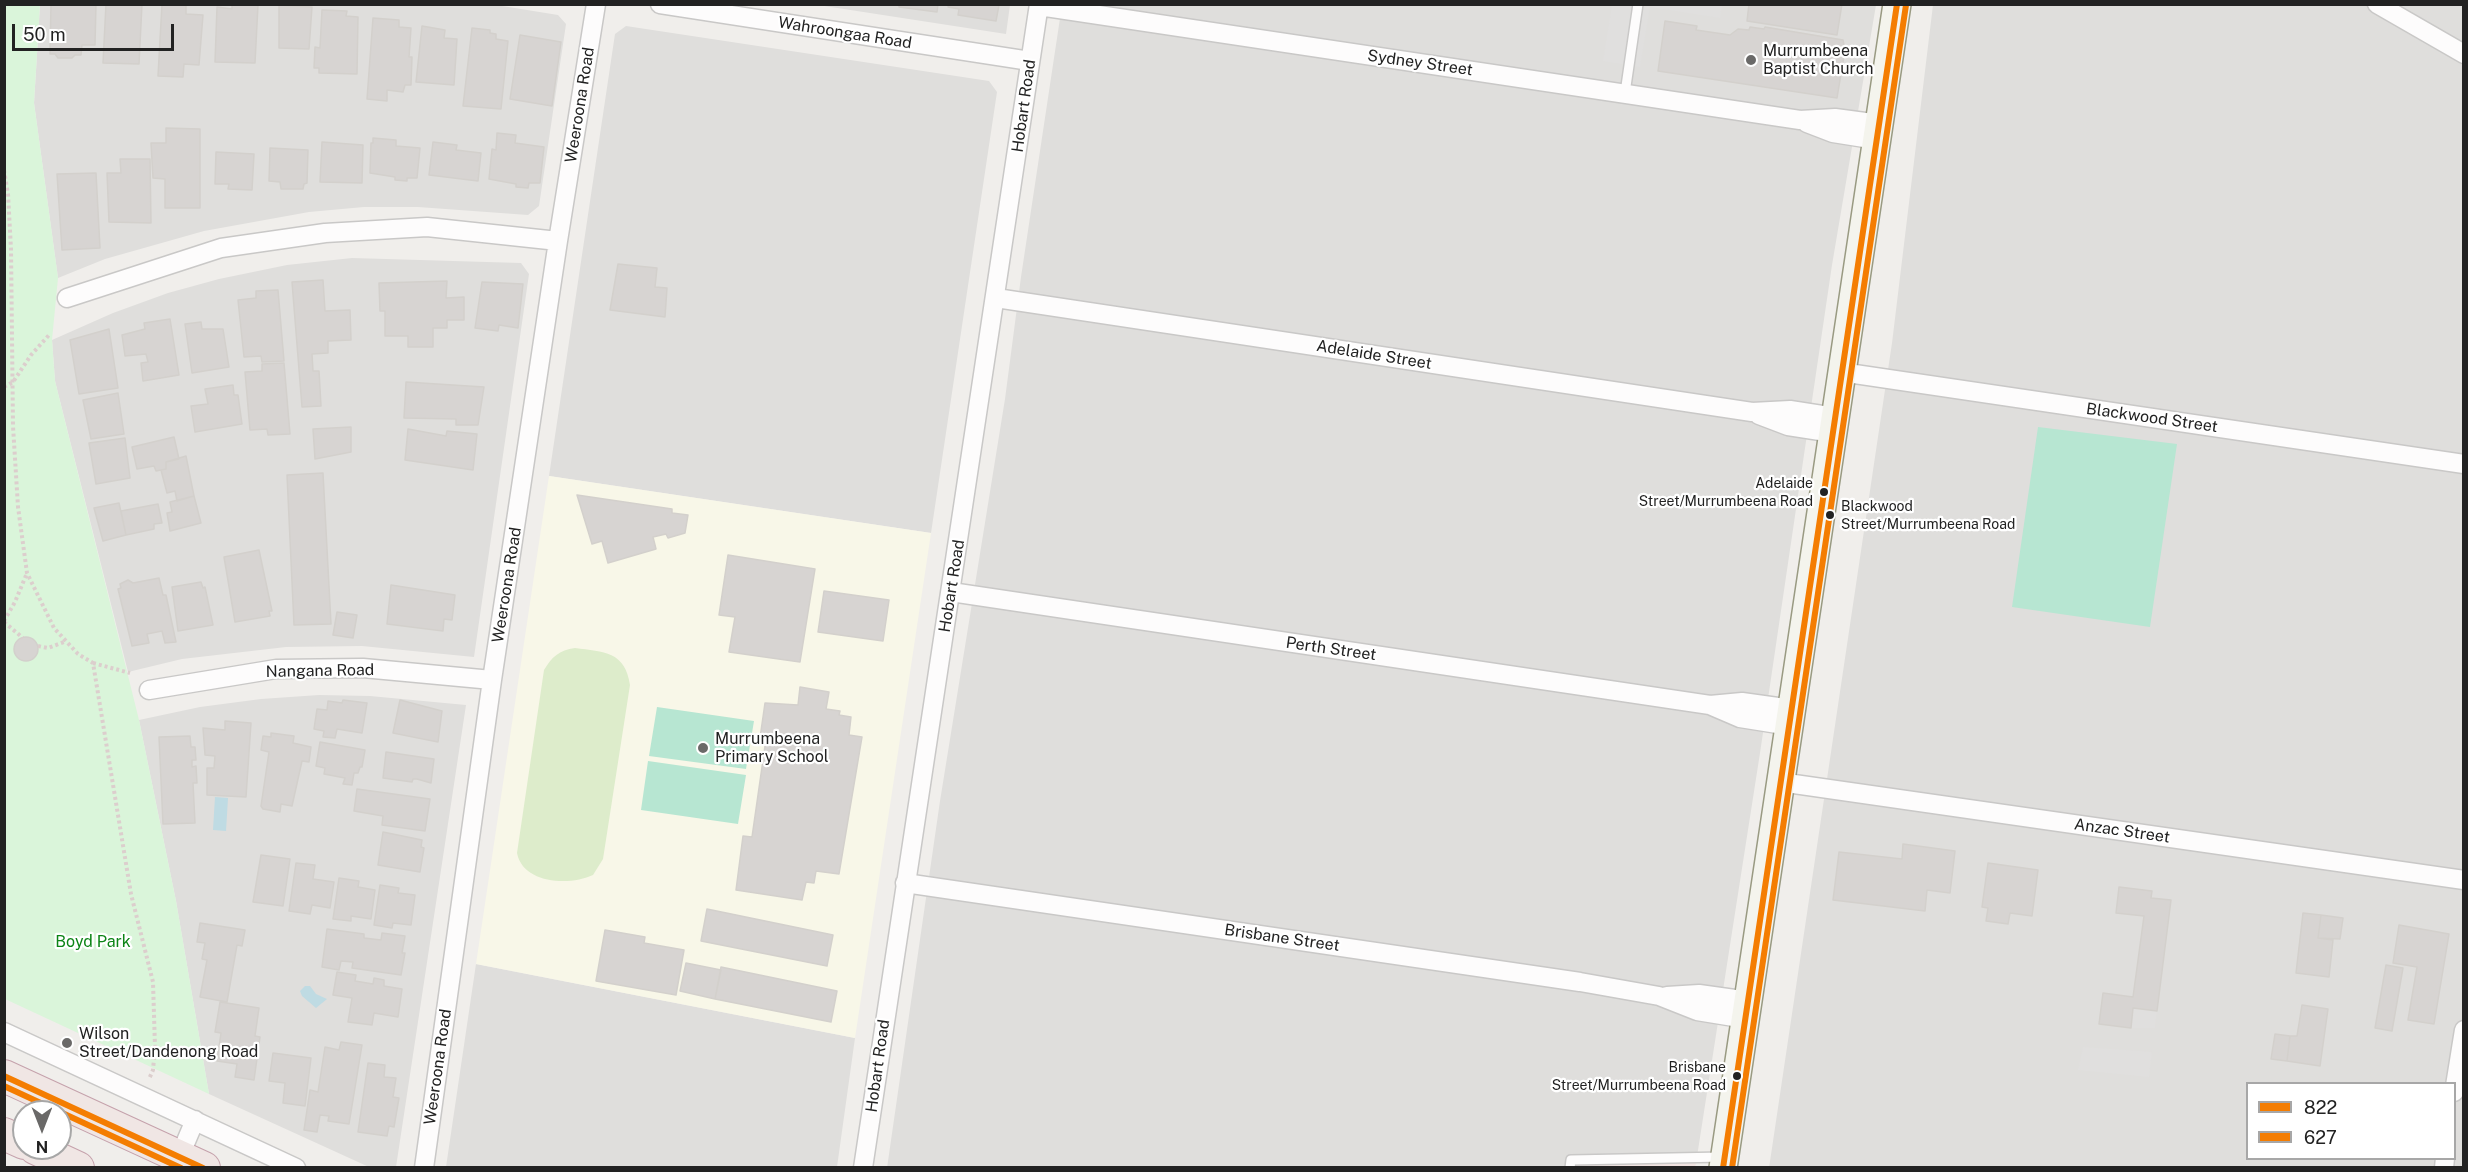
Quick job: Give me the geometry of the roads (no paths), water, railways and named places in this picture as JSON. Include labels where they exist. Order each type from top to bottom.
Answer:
[{"type":"highway","points":[[4,1076],[186,1164]]},
{"type":"highway","points":[[62,1160],[78,1167]]},
{"type":"main road","points":[[1724,1162],[1897,4]]},
{"type":"street","name":"Weeroona Road","points":[[424,1167],[492,680],[596,4]]},
{"type":"street","name":"Wahroongaa Road","points":[[660,4],[1030,61]]},
{"type":"street","points":[[2377,4],[2463,54]]},
{"type":"street","name":"Hobart Road","points":[[863,1167],[1039,5]]},
{"type":"street","name":"Sydney Street","points":[[1039,5],[1800,120],[1835,118],[1878,132]]},
{"type":"street","points":[[67,298],[221,248],[326,233],[427,227],[558,241]]},
{"type":"street","name":"Adelaide Street","points":[[996,298],[1752,412],[1790,410],[1834,425]]},
{"type":"street","name":"Blackwood Street","points":[[1841,372],[2463,464]]},
{"type":"street","name":"Perth Street","points":[[951,592],[1710,705],[1742,702],[1791,717]]},
{"type":"street","name":"Nangana Road","points":[[149,690],[276,669],[363,668],[492,680]]},
{"type":"street","name":"Anzac Street","points":[[1780,782],[2463,880]]},
{"type":"street","name":"Brisbane Street","points":[[905,883],[1659,996],[1699,994],[1748,1010]]},
{"type":"street","points":[[2455,1082],[2463,1030]]},
{"type":"street","points":[[4,1032],[296,1167]]},
{"type":"street","points":[[186,1164],[195,1120]]},
{"type":"lane","points":[[1625,93],[1638,4]]},
{"type":"lane","points":[[1570,1167],[1571,1160],[1724,1162]]},
{"type":"water","points":[[215,797],[228,798],[226,831],[213,830]]},
{"type":"water","points":[[305,986],[310,986],[316,994],[327,999],[316,1008],[302,996],[300,991]]},
{"type":"place","name":"Murrumbeena Baptist Church","points":[[1751,60]]},
{"type":"place","name":"Adelaide Street/Murrumbeena Road","points":[[1824,492]]},
{"type":"place","name":"Blackwood Street/Murrumbeena Road","points":[[1830,515]]},
{"type":"place","name":"Murrumbeena Primary School","points":[[703,748]]},
{"type":"place","name":"Wilson Street/Dandenong Road","points":[[67,1043]]},
{"type":"place","name":"Brisbane Street/Murrumbeena Road","points":[[1737,1076]]},
{"type":"park label","name":"Boyd Park","points":[[93,942]]}]
